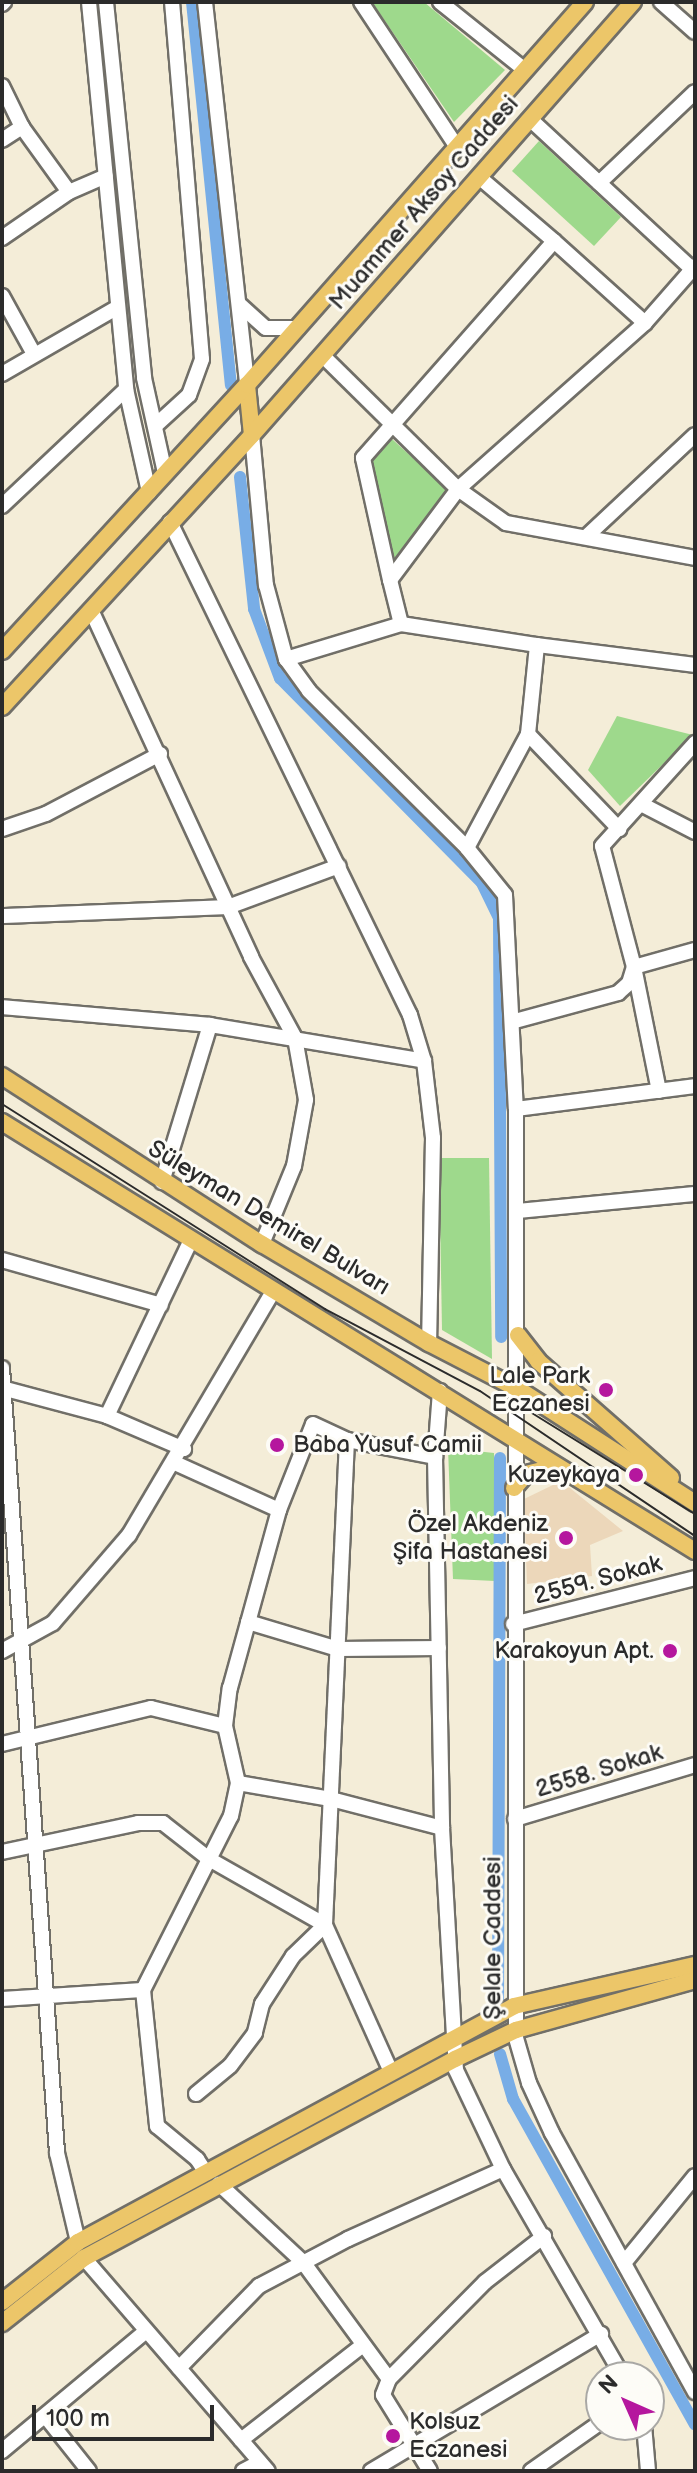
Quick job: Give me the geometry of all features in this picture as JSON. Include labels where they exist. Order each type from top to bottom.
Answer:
[{"type":"main road","name":"Muammer Aksoy Caddesi","points":[[2,651],[247,385],[585,2]]},
{"type":"main road","name":"Muammer Aksoy Caddesi","points":[[2,707],[252,435],[633,2]]},
{"type":"main road","points":[[247,385],[252,435]]},
{"type":"main road","name":"Süleyman Demirel Bulvarı","points":[[2,1076],[262,1244],[429,1343],[518,1389],[695,1502]]},
{"type":"main road","points":[[2,1122],[272,1293],[440,1391],[695,1551]]},
{"type":"main road","points":[[518,1335],[538,1361],[695,1502]]},
{"type":"main road","points":[[514,1488],[526,1474],[557,1466]]},
{"type":"main road","points":[[2,2302],[81,2250],[212,2178],[391,2072],[514,2006],[695,1965]]},
{"type":"main road","points":[[212,2178],[516,2030],[695,1980]]},
{"type":"main road","points":[[2,2323],[81,2250]]},
{"type":"street","points":[[89,2],[126,389],[149,492]]},
{"type":"street","points":[[106,2],[144,378],[165,473]]},
{"type":"street","points":[[155,426],[189,395],[202,359],[172,2]]},
{"type":"street","points":[[205,2],[247,385]]},
{"type":"street","points":[[361,2],[457,147]]},
{"type":"street","points":[[440,2],[525,70]]},
{"type":"street","points":[[661,2],[695,32]]},
{"type":"street","points":[[2,86],[22,127],[69,192]]},
{"type":"street","points":[[599,183],[695,92]]},
{"type":"street","points":[[390,580],[458,489],[645,323],[694,269],[530,119]]},
{"type":"street","points":[[2,140],[22,127]]},
{"type":"street","points":[[2,238],[69,192],[106,176]]},
{"type":"street","points":[[479,177],[645,323]]},
{"type":"street","points":[[401,624],[363,458],[392,420],[554,241]]},
{"type":"street","points":[[2,296],[34,354]]},
{"type":"street","points":[[239,304],[266,328],[298,328]]},
{"type":"street","points":[[2,374],[118,307]]},
{"type":"street","points":[[322,355],[392,420],[458,489],[506,523],[588,535],[695,558]]},
{"type":"street","points":[[2,506],[126,389]]},
{"type":"street","points":[[252,435],[266,585],[286,659],[401,624],[695,665]]},
{"type":"street","points":[[588,535],[695,435]]},
{"type":"street","points":[[170,522],[410,1015],[424,1061],[433,1138],[429,1343]]},
{"type":"street","points":[[91,610],[228,907],[295,1038],[306,1100],[294,1166],[262,1244]]},
{"type":"street","points":[[467,848],[528,734],[537,645]]},
{"type":"street","name":"Şelale Caddesi","points":[[286,659],[309,691],[467,848],[505,895],[515,1021],[517,1211],[518,1389],[513,1624],[516,2030],[534,2096],[695,2392]]},
{"type":"street","points":[[528,734],[619,829]]},
{"type":"street","points":[[659,1091],[634,967],[602,846],[695,743]]},
{"type":"street","points":[[2,829],[46,814],[160,754]]},
{"type":"street","points":[[641,804],[695,832]]},
{"type":"street","points":[[2,916],[228,907],[339,866]]},
{"type":"street","points":[[634,967],[695,950]]},
{"type":"street","points":[[515,1021],[618,993],[629,983],[634,967]]},
{"type":"street","points":[[2,1007],[210,1025],[424,1061]]},
{"type":"street","points":[[162,1182],[210,1025]]},
{"type":"street","points":[[516,1109],[695,1086]]},
{"type":"street","points":[[517,1211],[695,1194]]},
{"type":"street","points":[[107,1416],[190,1242]]},
{"type":"street","points":[[2,1260],[161,1305]]},
{"type":"street","points":[[2,1651],[21,1644],[53,1623],[129,1535],[184,1449],[272,1293]]},
{"type":"street","points":[[2,1368],[8,1550],[21,1644],[57,2153],[81,2250],[146,2331],[264,2467],[243,2471]]},
{"type":"street","points":[[3,1388],[107,1416],[184,1449]]},
{"type":"street","points":[[440,1391],[435,1457],[442,1828],[455,2059],[503,2169],[615,2361]]},
{"type":"street","points":[[389,2379],[303,2262],[212,2178],[197,2159],[157,2126],[143,1990],[231,1816],[238,1783],[225,1726],[248,1622],[279,1510],[313,1424],[347,1440],[435,1457]]},
{"type":"street","points":[[347,1440],[325,1925],[391,2072]]},
{"type":"street","points":[[175,1463],[279,1510]]},
{"type":"street","name":"2559. Sokak","points":[[513,1624],[695,1578]]},
{"type":"street","points":[[248,1622],[338,1649],[439,1648]]},
{"type":"street","points":[[2,1744],[151,1708],[225,1726]]},
{"type":"street","name":"2558. Sokak","points":[[515,1819],[695,1765]]},
{"type":"street","points":[[238,1783],[331,1799],[442,1828]]},
{"type":"street","points":[[2,1852],[138,1823],[163,1823],[209,1859],[325,1925]]},
{"type":"street","points":[[196,2094],[230,2066],[255,2033],[262,2004],[293,1956],[325,1925]]},
{"type":"street","points":[[2,1999],[143,1990]]},
{"type":"street","points":[[179,2368],[259,2286],[303,2262],[503,2169]]},
{"type":"street","points":[[624,2263],[693,2182]]},
{"type":"street","points":[[430,2471],[383,2395],[389,2379],[485,2282],[544,2236]]},
{"type":"street","points":[[2,2451],[146,2331]]},
{"type":"street","points":[[371,2471],[601,2334]]},
{"type":"street","points":[[241,2440],[363,2345]]},
{"type":"street","points":[[46,2417],[89,2471]]},
{"type":"street","points":[[531,2471],[585,2433]]},
{"type":"street","points":[[645,2441],[648,2471]]},
{"type":"shaded area","name":"Özel Akdeniz Şifa Hastanesi","points":[[555,1484],[570,1488],[623,1531],[590,1545],[592,1576],[527,1584],[524,1499]]},
{"type":"green space","points":[[372,2],[424,2],[505,70],[454,122]]},
{"type":"green space","points":[[539,141],[621,217],[594,246],[512,171]]},
{"type":"green space","points":[[392,439],[448,490],[393,560],[372,461]]},
{"type":"green space","points":[[617,716],[693,735],[620,806],[588,770]]},
{"type":"green space","points":[[439,1158],[489,1158],[492,1359],[442,1330]]},
{"type":"green space","points":[[448,1448],[494,1453],[495,1581],[453,1579]]},
{"type":"waterway","points":[[192,2],[231,385]]},
{"type":"waterway","points":[[240,477],[254,609],[280,678],[482,883],[499,918],[501,1337]]},
{"type":"waterway","points":[[498,2006],[500,1458]]},
{"type":"waterway","points":[[500,2054],[513,2099],[695,2425]]},
{"type":"tram line","points":[[2,1104],[325,1309],[480,1391],[695,1536]]},
{"type":"tram line","points":[[498,1392],[695,1514]]},
{"type":"place","name":"Lale Park Eczanesi","points":[[606,1390]]},
{"type":"place","name":"Baba Yusuf Camii","points":[[277,1445]]},
{"type":"place","name":"Kuzeykaya","points":[[636,1475]]},
{"type":"place","name":"Özel Akdeniz Şifa Hastanesi","points":[[566,1538]]},
{"type":"place","name":"Karakoyun Apt.","points":[[670,1651]]},
{"type":"place","name":"Kolsuz Eczanesi","points":[[393,2436]]}]
